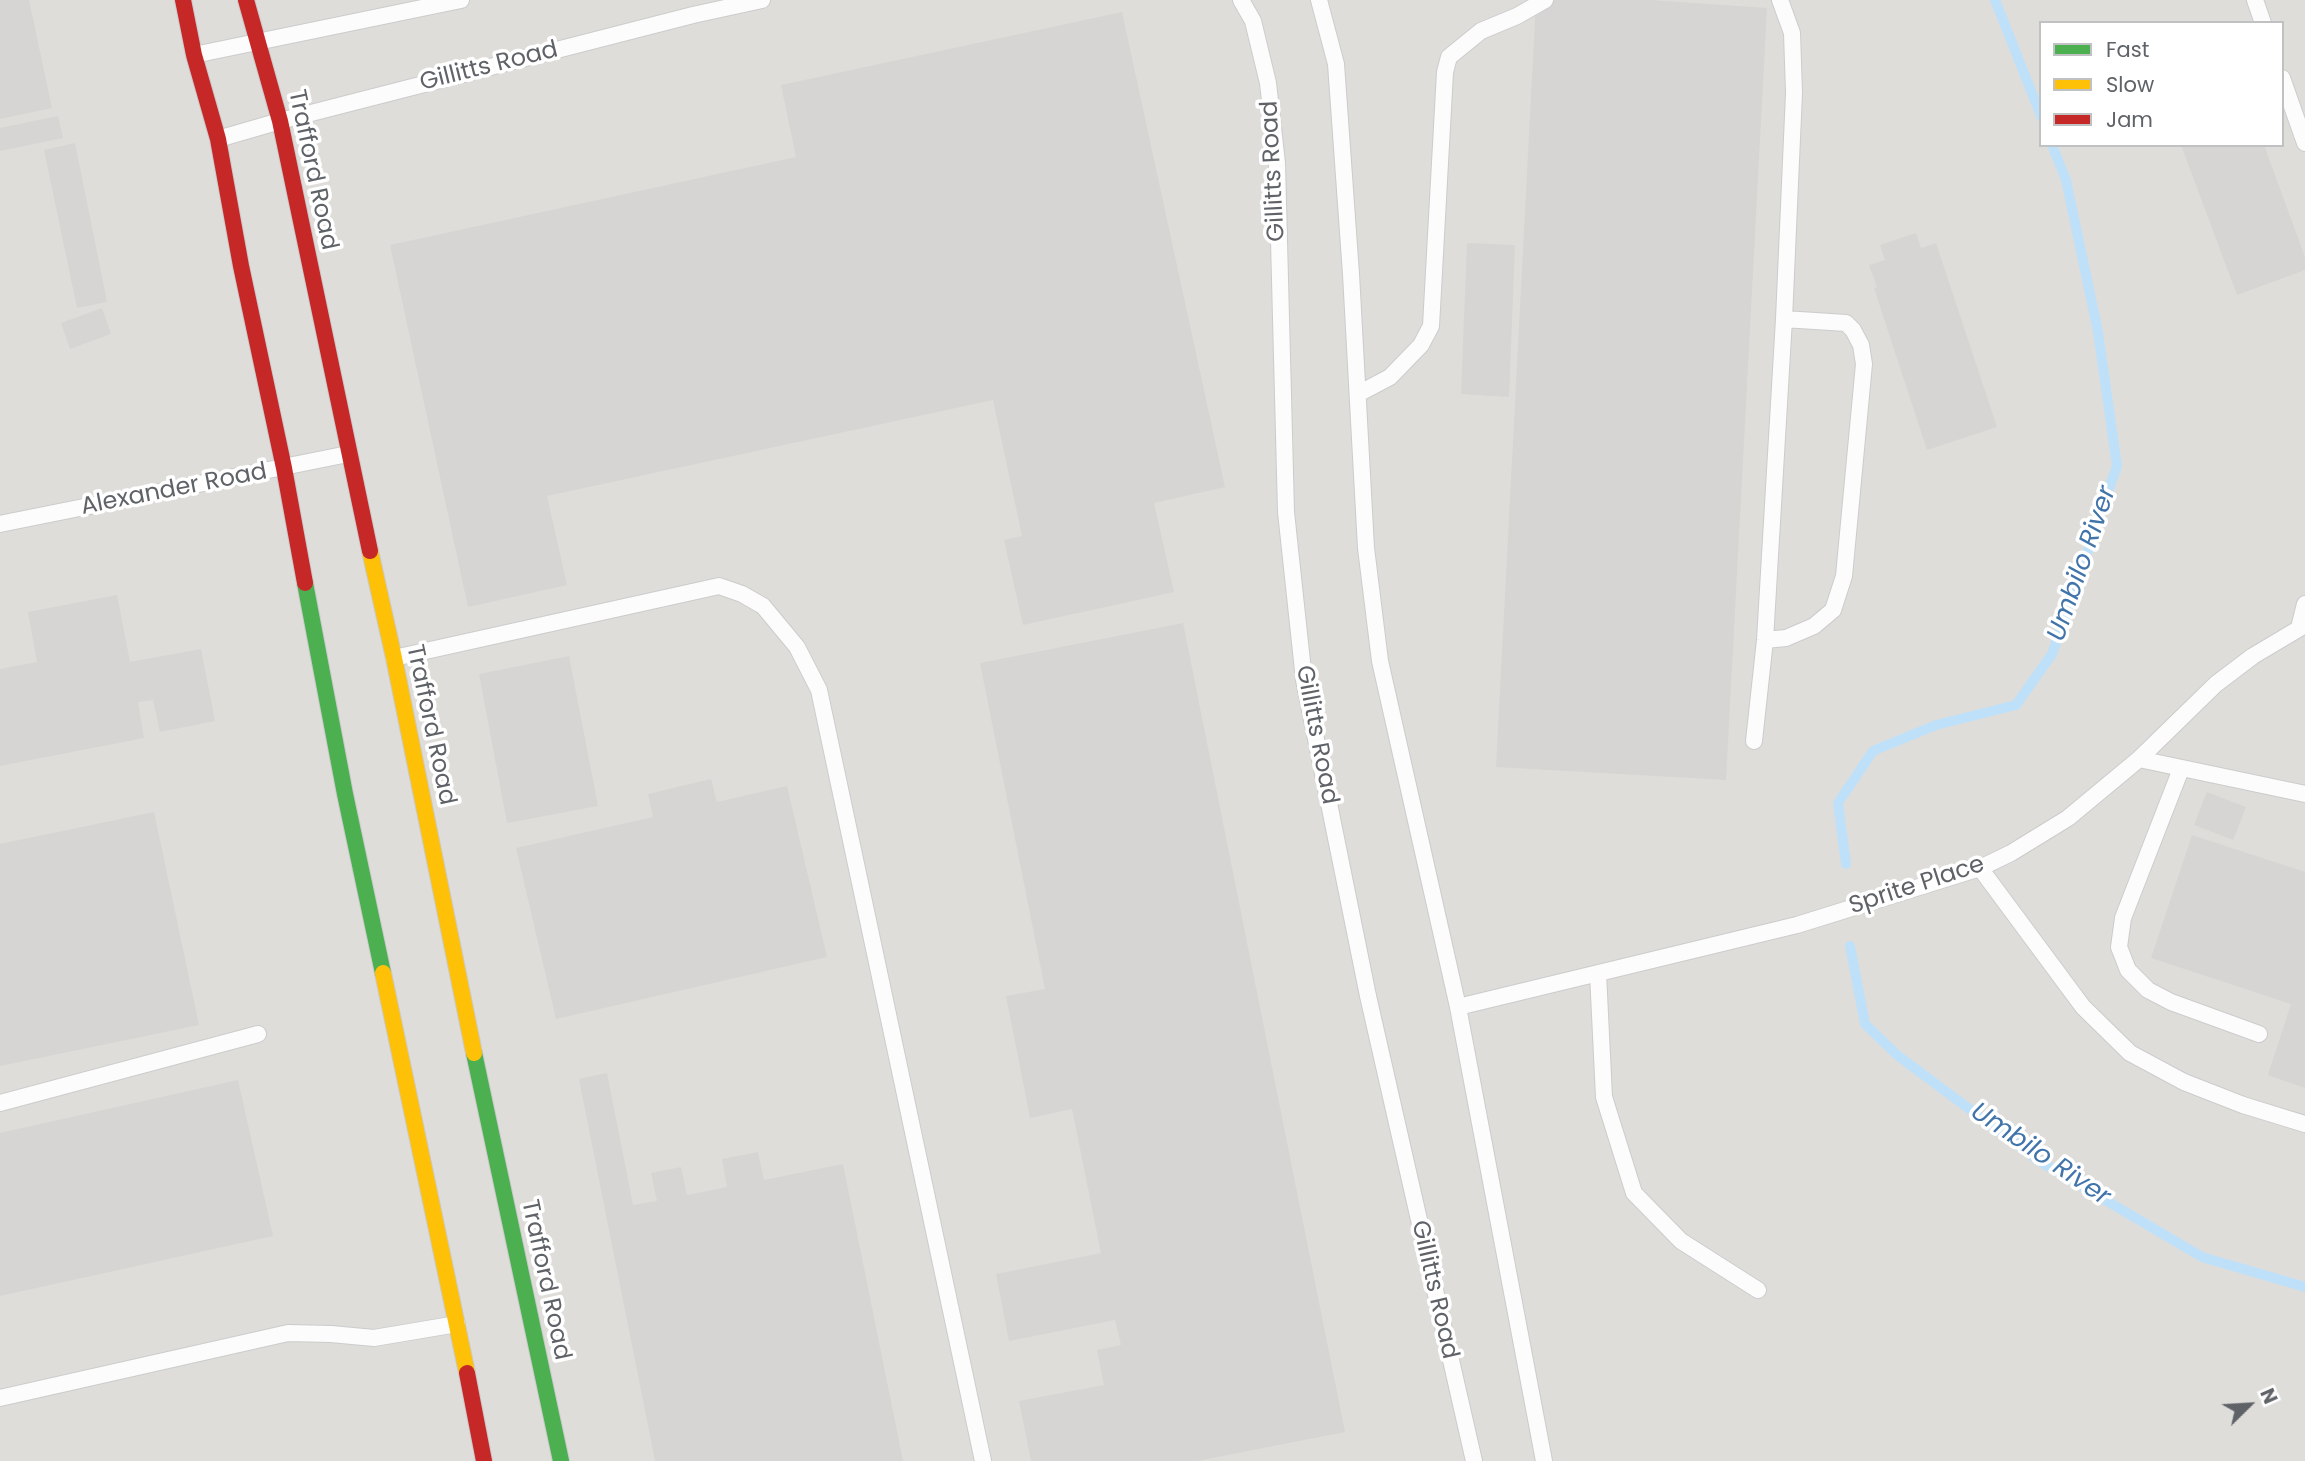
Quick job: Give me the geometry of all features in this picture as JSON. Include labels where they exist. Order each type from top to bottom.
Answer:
[{"type":"street","points":[[183,0],[194,55],[218,139],[345,793],[484,1461]]},
{"type":"street","name":"Trafford Road","points":[[246,0],[280,121],[561,1461]]},
{"type":"lane","points":[[194,55],[461,0]]},
{"type":"lane","name":"Gillitts Road","points":[[218,139],[691,7],[762,0]]},
{"type":"lane","name":"Gillitts Road","points":[[1241,0],[1253,21],[1268,83],[1277,163],[1286,512],[1304,680],[1368,996],[1474,1461]]},
{"type":"lane","points":[[1319,0],[1336,64],[1366,548],[1380,661],[1458,1007],[1544,1461]]},
{"type":"lane","points":[[1358,394],[1390,377],[1421,345],[1432,326],[1445,72],[1449,57],[1481,32],[1545,0]]},
{"type":"lane","points":[[1754,741],[1765,640],[1794,93],[1792,33],[1780,0]]},
{"type":"lane","points":[[2255,0],[2262,21]]},
{"type":"lane","points":[[2284,84],[2305,143]]},
{"type":"lane","points":[[1765,640],[1786,638],[1814,625],[1833,610],[1844,576],[1864,364],[1861,345],[1846,323],[1784,319]]},
{"type":"lane","name":"Alexander Road","points":[[0,524],[348,454]]},
{"type":"lane","points":[[394,658],[719,586],[742,594],[763,606],[796,647],[819,690],[983,1461]]},
{"type":"lane","points":[[2302,626],[2305,604]]},
{"type":"lane","name":"Sprite Place","points":[[1458,1007],[1797,925],[1980,867],[2011,853],[2068,818],[2138,759],[2216,684],[2253,656],[2302,626]]},
{"type":"lane","points":[[2138,759],[2305,794]]},
{"type":"lane","points":[[2181,769],[2123,918],[2119,947],[2128,970],[2148,990],[2171,1002],[2259,1034]]},
{"type":"lane","points":[[1980,867],[2083,1007],[2130,1053],[2184,1082],[2243,1105],[2305,1124]]},
{"type":"lane","points":[[1598,973],[1604,1097],[1634,1193],[1681,1241],[1758,1290]]},
{"type":"lane","points":[[0,1103],[258,1034]]},
{"type":"lane","points":[[0,1398],[288,1333],[374,1338],[457,1324]]},
{"type":"shaded area","points":[[0,0],[2305,0],[2305,1461],[0,1461]]},
{"type":"building","points":[[0,0],[29,0],[52,108],[0,119]]},
{"type":"building","points":[[1536,0],[1651,0],[1767,8],[1726,780],[1496,767]]},
{"type":"building","points":[[1122,12],[1225,487],[1154,503],[1174,592],[1023,625],[1004,540],[1022,536],[993,400],[547,496],[567,585],[468,607],[390,245],[796,157],[781,85]]},
{"type":"building","points":[[58,116],[63,138],[0,151],[0,128]]},
{"type":"building","points":[[75,143],[107,302],[77,308],[44,150]]},
{"type":"building","points":[[2182,147],[2265,147],[2305,257],[2305,270],[2237,295]]},
{"type":"building","points":[[1916,233],[1921,248],[1936,243],[1997,427],[1927,450],[1874,288],[1877,287],[1869,265],[1885,260],[1880,245]]},
{"type":"building","points":[[1467,243],[1515,245],[1509,397],[1461,394]]},
{"type":"building","points":[[102,308],[111,334],[70,349],[61,323]]},
{"type":"building","points":[[117,595],[130,662],[201,649],[215,721],[160,732],[153,700],[138,702],[144,738],[0,766],[0,669],[37,662],[28,612]]},
{"type":"building","points":[[1183,623],[1345,1432],[1197,1461],[1031,1461],[1019,1401],[1104,1385],[1097,1350],[1121,1345],[1115,1320],[1009,1341],[996,1274],[1101,1253],[1072,1109],[1030,1118],[1006,996],[1045,989],[980,663]]},
{"type":"building","points":[[569,656],[598,806],[507,823],[479,674]]},
{"type":"building","points":[[711,779],[717,802],[787,786],[827,957],[556,1019],[516,848],[653,817],[648,794]]},
{"type":"building","points":[[2207,792],[2246,807],[2233,840],[2194,825]]},
{"type":"building","points":[[154,812],[199,1025],[0,1066],[0,844]]},
{"type":"building","points":[[2192,835],[2305,872],[2305,1088],[2268,1075],[2291,1004],[2151,958]]},
{"type":"building","points":[[607,1073],[633,1205],[657,1201],[651,1173],[681,1167],[687,1195],[727,1187],[722,1159],[758,1152],[764,1180],[843,1164],[903,1461],[655,1461],[579,1079]]},
{"type":"building","points":[[238,1080],[273,1236],[0,1296],[0,1133]]},
{"type":"waterway","name":"Umbilo River","points":[[1995,0],[2039,111]]},
{"type":"waterway","name":"Umbilo River","points":[[1846,864],[1838,803],[1873,751],[1936,725],[2016,705],[2052,654],[2117,466],[2098,332],[2066,180],[2053,147]]},
{"type":"waterway","name":"Umbilo River","points":[[1850,946],[1865,1024],[1897,1055],[2039,1161],[2202,1257],[2305,1287]]},
{"type":"traffic: fast","points":[[305,583],[345,794],[383,973]]},
{"type":"traffic: fast","points":[[474,1053],[561,1461]]},
{"type":"traffic: slow","points":[[370,551],[474,1053]]},
{"type":"traffic: slow","points":[[383,973],[467,1373]]},
{"type":"traffic: jam","points":[[183,0],[194,55],[218,139],[305,583]]},
{"type":"traffic: jam","points":[[246,0],[280,121],[370,551]]},
{"type":"traffic: jam","points":[[467,1373],[484,1461]]}]
